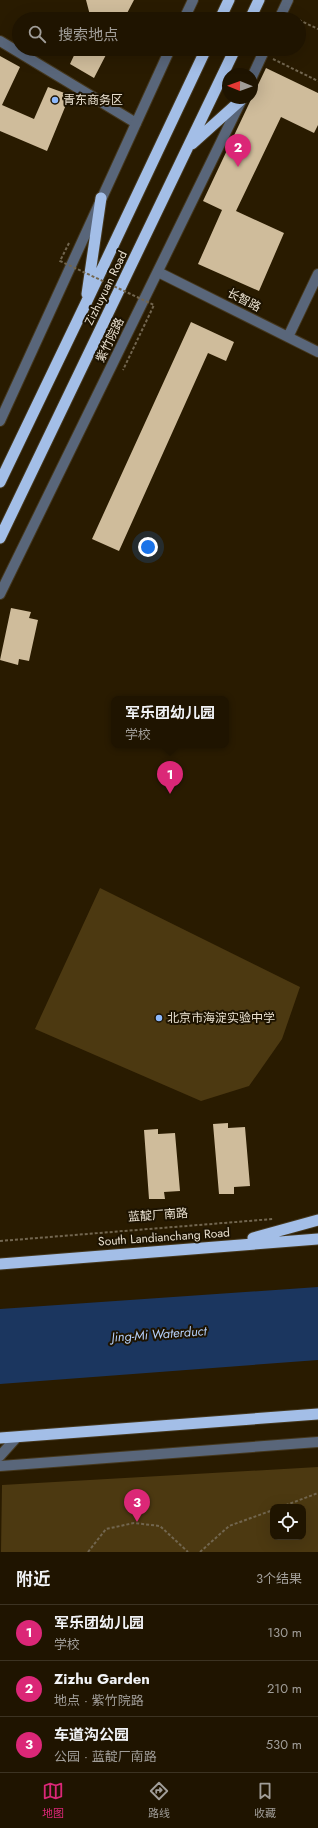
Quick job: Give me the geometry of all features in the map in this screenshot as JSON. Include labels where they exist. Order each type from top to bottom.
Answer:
[{"type":"highway","points":[[223,12],[229,0]]},
{"type":"highway","points":[[253,12],[259,0]]},
{"type":"highway","name":"Zizhuyuan Road","points":[[0,482],[86,305],[203,56]]},
{"type":"highway","name":"Zizhuyuan Road","points":[[0,538],[233,56]]},
{"type":"highway","points":[[187,149],[236,104]]},
{"type":"highway","points":[[86,305],[101,198]]},
{"type":"highway","points":[[230,1245],[318,1220]]},
{"type":"highway","name":"South Landianchang Road","points":[[12,1262],[318,1239]]},
{"type":"highway","points":[[0,1260],[12,1262]]},
{"type":"highway","points":[[0,1264],[12,1262]]},
{"type":"highway","points":[[0,1438],[318,1414]]},
{"type":"street","points":[[187,12],[193,0]]},
{"type":"street","points":[[282,12],[288,0]]},
{"type":"street","points":[[0,41],[12,48]]},
{"type":"street","points":[[25,56],[136,123]]},
{"type":"street","points":[[0,421],[3,407],[167,56]]},
{"type":"street","points":[[256,68],[262,56]]},
{"type":"street","name":"紫竹院路","points":[[0,594],[240,104]]},
{"type":"street","name":"长智路","points":[[158,272],[318,352]]},
{"type":"street","points":[[288,337],[318,274]]},
{"type":"street","points":[[0,1456],[17,1437]]},
{"type":"street","points":[[0,1466],[318,1442]]},
{"type":"path","points":[[306,23],[318,29]]},
{"type":"path","points":[[271,56],[318,81]]},
{"type":"path","points":[[70,243],[60,261],[154,304],[123,370]]},
{"type":"path","name":"蓝靛厂南路","points":[[0,1241],[278,1219]]},
{"type":"path","points":[[289,1504],[318,1493]]},
{"type":"path","points":[[200,1552],[229,1526],[270,1511]]},
{"type":"path","points":[[88,1552],[106,1529],[134,1523],[160,1526],[188,1552]]},
{"type":"shaded area","points":[[100,888],[300,987],[282,1039],[249,1086],[201,1101],[35,1029]]},
{"type":"shaded area","points":[[318,1467],[318,1552],[1,1552],[2,1485]]},
{"type":"water","name":"Jing-Mi Waterduct","points":[[318,1287],[318,1360],[0,1384],[0,1309]]},
{"type":"building","points":[[86,0],[134,0],[128,12],[89,12]]},
{"type":"building","name":"青东商务区","points":[[0,56],[20,67],[2,105],[34,119],[48,87],[70,95],[47,151],[0,131]]},
{"type":"building","points":[[74,56],[105,56],[94,78],[70,64]]},
{"type":"building","points":[[266,68],[318,93],[318,125],[314,133],[281,117],[236,211],[284,233],[259,291],[198,264],[222,210],[203,201],[249,104],[258,104],[258,85]]},
{"type":"building","points":[[191,322],[234,342],[226,361],[208,353],[119,551],[92,539]]},
{"type":"building","points":[[11,608],[31,612],[29,618],[38,620],[29,661],[19,659],[18,665],[0,660]]},
{"type":"building","points":[[228,1123],[228,1128],[245,1127],[250,1186],[234,1187],[234,1194],[219,1194],[213,1124]]},
{"type":"building","points":[[158,1129],[158,1134],[175,1133],[180,1191],[164,1192],[165,1199],[149,1199],[144,1130]]},
{"type":"place","name":"青东商务区","points":[[55,100]]},
{"type":"place","name":"Zizhu Garden","points":[[238,167]]},
{"type":"place","name":"军乐团幼儿园","points":[[170,794]]},
{"type":"place","name":"北京市海淀实验中学","points":[[159,1018]]},
{"type":"place","name":"车道沟公园","points":[[137,1522]]}]
